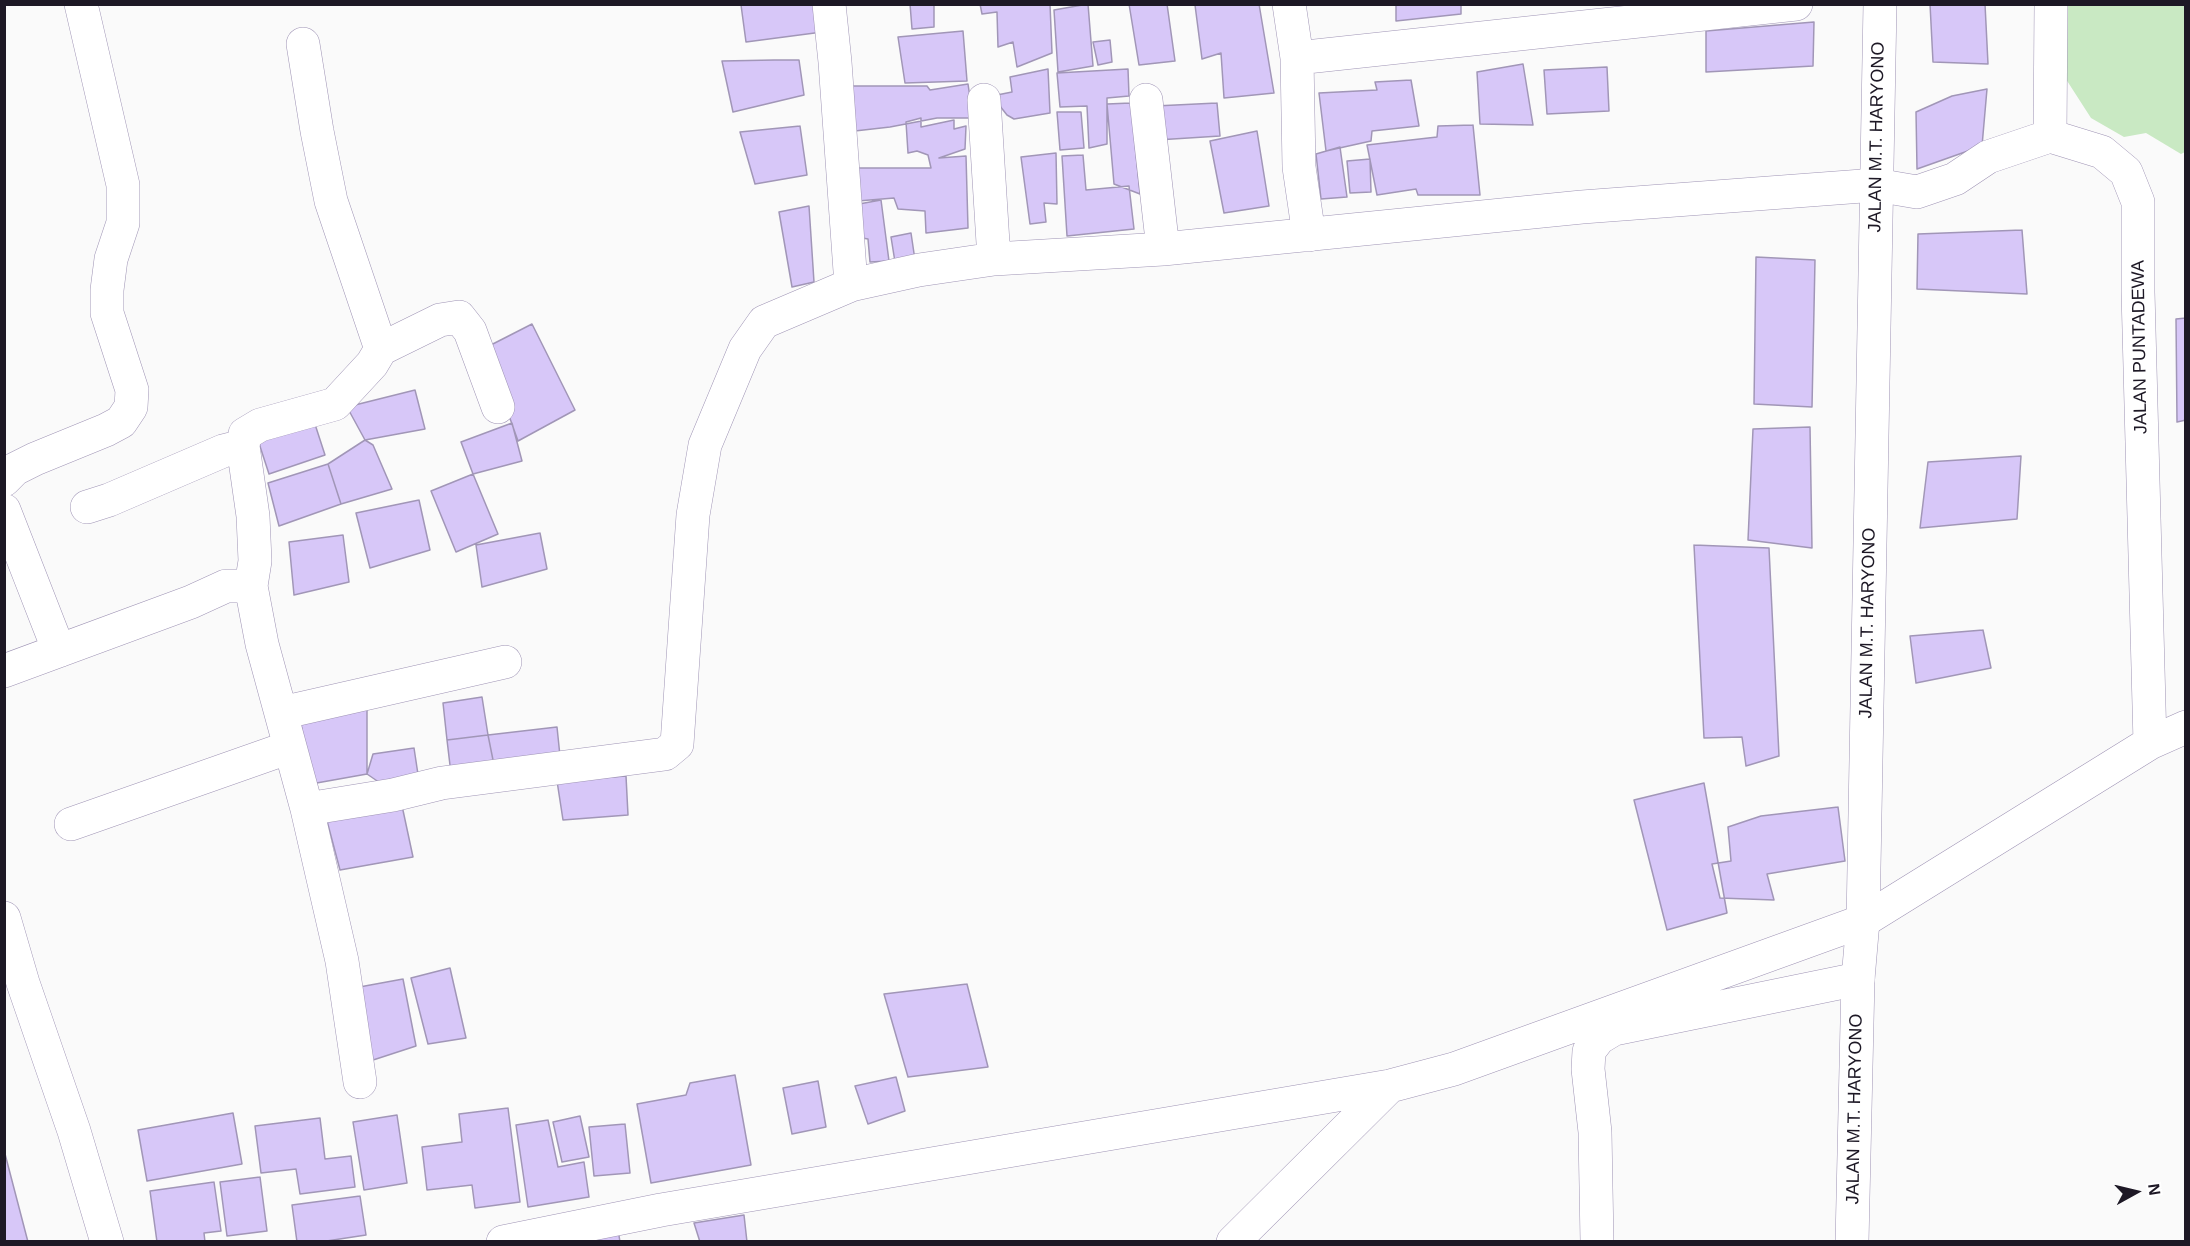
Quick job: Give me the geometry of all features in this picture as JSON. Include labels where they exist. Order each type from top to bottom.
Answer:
[{"type":"street","points":[[4,480],[15,469],[35,459],[121,422],[131,406],[132,390],[107,313],[111,259],[123,223],[123,185],[81,4]]},
{"type":"street","points":[[830,4],[850,285]]},
{"type":"street","points":[[1289,4],[1296,58],[1299,167],[1309,235]]},
{"type":"street","points":[[1296,58],[1796,4]]},
{"type":"street","name":"JALAN M.T. HARYONO","points":[[1852,1242],[1858,979],[1863,921],[1880,4]]},
{"type":"street","points":[[307,809],[393,795],[442,783],[665,754],[677,744],[693,515],[705,445],[745,348],[764,322],[850,285],[919,270],[994,259],[1163,249],[1582,207],[1876,185],[1917,192],[1955,179],[1988,156],[2050,136],[2051,4]]},
{"type":"street","points":[[303,44],[317,131],[332,201],[381,349]]},
{"type":"street","points":[[984,100],[994,259]]},
{"type":"street","points":[[1146,100],[1163,249]]},
{"type":"street","name":"JALAN PUNTADEWA","points":[[2050,136],[2102,152],[2126,172],[2138,202],[2138,292],[2150,743]]},
{"type":"street","points":[[360,1082],[342,961],[307,809],[262,644],[251,586],[255,561],[253,516],[243,446],[245,434],[260,425],[335,404],[372,364],[381,349],[440,320],[459,317],[470,331],[498,407]]},
{"type":"street","points":[[87,507],[109,500],[224,451],[243,446]]},
{"type":"street","points":[[4,510],[59,651]]},
{"type":"street","points":[[4,671],[191,602],[226,586],[251,586]]},
{"type":"street","points":[[280,713],[505,662]]},
{"type":"street","points":[[503,1242],[661,1210],[1390,1086],[1454,1069],[1863,921],[2150,743],[2186,727]]},
{"type":"street","points":[[71,824],[290,747]]},
{"type":"street","points":[[4,918],[23,983],[74,1131],[107,1242]]},
{"type":"street","points":[[1597,1242],[1595,1132],[1588,1069],[1589,1051],[1599,1038],[1614,1029],[1858,979]]},
{"type":"street","points":[[1233,1242],[1390,1086]]},
{"type":"green space","points":[[2060,5],[2185,5],[2185,152],[2181,154],[2146,133],[2124,137],[2091,118],[2062,73]]},
{"type":"building","points":[[827,4],[830,31],[746,42],[741,5]]},
{"type":"building","points":[[910,4],[934,4],[934,27],[912,29]]},
{"type":"building","points":[[980,4],[1050,4],[1052,53],[1017,67],[1013,42],[998,47],[997,12],[982,14]]},
{"type":"building","points":[[1088,4],[1093,66],[1058,72],[1054,10]]},
{"type":"building","points":[[1129,4],[1167,4],[1175,61],[1139,65]]},
{"type":"building","points":[[1259,4],[1274,93],[1224,98],[1221,53],[1202,59],[1195,5]]},
{"type":"building","points":[[1396,4],[1461,4],[1461,14],[1396,21]]},
{"type":"building","points":[[1930,4],[1985,4],[1988,64],[1933,62]]},
{"type":"building","points":[[1814,22],[1813,66],[1706,72],[1706,31]]},
{"type":"building","points":[[963,31],[967,81],[905,83],[898,37]]},
{"type":"building","points":[[1110,40],[1112,62],[1098,65],[1093,42]]},
{"type":"building","points":[[799,60],[804,95],[733,112],[722,61]]},
{"type":"building","points":[[1523,64],[1533,125],[1480,124],[1477,72]]},
{"type":"building","points":[[1607,67],[1609,111],[1547,114],[1544,70]]},
{"type":"building","points":[[1048,69],[1050,113],[1014,119],[1007,115],[992,96],[1012,92],[1010,77]]},
{"type":"building","points":[[1128,69],[1129,96],[1107,98],[1107,144],[1089,148],[1087,106],[1060,107],[1057,73]]},
{"type":"building","points":[[1411,80],[1419,126],[1372,131],[1371,141],[1326,151],[1319,93],[1377,90],[1375,82]]},
{"type":"building","points":[[968,84],[973,118],[937,118],[846,132],[834,86],[927,86],[930,90]]},
{"type":"building","points":[[1987,89],[1982,146],[1917,169],[1916,112],[1952,96]]},
{"type":"building","points":[[1131,103],[1140,194],[1114,184],[1107,104]]},
{"type":"building","points":[[1217,103],[1220,136],[1157,140],[1155,106]]},
{"type":"building","points":[[1057,112],[1081,112],[1084,148],[1060,150]]},
{"type":"building","points":[[921,118],[921,127],[954,120],[954,129],[966,126],[965,149],[939,158],[966,156],[968,228],[926,233],[925,211],[898,209],[894,198],[858,201],[855,168],[931,168],[928,155],[917,151],[908,153],[906,122]]},
{"type":"building","points":[[1473,125],[1480,195],[1418,195],[1416,189],[1377,195],[1367,145],[1437,137],[1438,126]]},
{"type":"building","points":[[800,126],[807,175],[755,184],[740,132]]},
{"type":"building","points":[[1257,131],[1269,206],[1224,213],[1210,141]]},
{"type":"building","points":[[1340,147],[1347,197],[1321,199],[1316,154]]},
{"type":"building","points":[[1056,153],[1057,204],[1044,203],[1046,222],[1030,224],[1021,157]]},
{"type":"building","points":[[1083,155],[1086,190],[1129,186],[1134,229],[1067,236],[1062,156]]},
{"type":"building","points":[[1370,159],[1371,192],[1350,193],[1347,161]]},
{"type":"building","points":[[881,200],[889,261],[870,262],[868,239],[851,236],[859,204]]},
{"type":"building","points":[[809,206],[814,282],[792,287],[779,212]]},
{"type":"building","points":[[2022,230],[2027,294],[1917,289],[1918,234]]},
{"type":"building","points":[[911,233],[915,260],[895,262],[891,237]]},
{"type":"building","points":[[1756,257],[1815,260],[1812,407],[1754,404]]},
{"type":"building","points":[[2186,318],[2186,420],[2177,422],[2176,319]]},
{"type":"building","points":[[532,324],[575,410],[518,441],[485,348]]},
{"type":"building","points":[[415,390],[425,429],[365,440],[347,407]]},
{"type":"building","points":[[312,415],[325,455],[269,474],[256,434]]},
{"type":"building","points":[[512,423],[522,461],[473,474],[461,442]]},
{"type":"building","points":[[1810,427],[1812,548],[1748,540],[1753,429]]},
{"type":"building","points":[[365,440],[373,445],[392,489],[341,504],[328,464]]},
{"type":"building","points":[[2021,456],[2017,519],[1920,528],[1928,462]]},
{"type":"building","points":[[328,464],[341,504],[279,526],[268,483]]},
{"type":"building","points":[[473,474],[498,534],[456,552],[431,491]]},
{"type":"building","points":[[419,500],[430,550],[370,568],[356,513]]},
{"type":"building","points":[[540,533],[547,569],[482,587],[476,545]]},
{"type":"building","points":[[343,535],[349,582],[294,595],[289,542]]},
{"type":"building","points":[[1694,545],[1769,548],[1779,756],[1746,766],[1742,737],[1704,738]]},
{"type":"building","points":[[1983,630],[1991,668],[1916,683],[1910,636]]},
{"type":"building","points":[[482,697],[488,735],[447,740],[443,703]]},
{"type":"building","points":[[367,707],[367,774],[311,784],[300,718]]},
{"type":"building","points":[[557,727],[560,756],[494,765],[488,735]]},
{"type":"building","points":[[488,735],[494,765],[452,782],[447,740]]},
{"type":"building","points":[[414,748],[419,781],[386,787],[367,774],[373,754]]},
{"type":"building","points":[[626,776],[628,815],[563,820],[557,781]]},
{"type":"building","points":[[1704,783],[1727,913],[1667,930],[1634,800]]},
{"type":"building","points":[[401,801],[413,857],[340,870],[326,817]]},
{"type":"building","points":[[1838,807],[1845,861],[1767,874],[1774,900],[1720,898],[1712,864],[1731,861],[1728,827],[1761,816]]},
{"type":"building","points":[[450,968],[466,1038],[428,1044],[411,978]]},
{"type":"building","points":[[403,979],[416,1046],[367,1062],[354,988]]},
{"type":"building","points":[[967,984],[988,1067],[908,1077],[884,994]]},
{"type":"building","points":[[735,1075],[751,1165],[651,1183],[637,1104],[686,1095],[690,1083]]},
{"type":"building","points":[[896,1077],[905,1111],[868,1124],[855,1086]]},
{"type":"building","points":[[818,1081],[826,1127],[792,1134],[783,1088]]},
{"type":"building","points":[[508,1108],[520,1202],[475,1208],[472,1185],[427,1190],[422,1147],[462,1142],[459,1114]]},
{"type":"building","points":[[233,1113],[242,1164],[147,1181],[138,1130]]},
{"type":"building","points":[[397,1115],[407,1183],[364,1190],[353,1122]]},
{"type":"building","points":[[580,1116],[589,1157],[562,1162],[553,1122]]},
{"type":"building","points":[[320,1118],[325,1159],[351,1156],[355,1187],[300,1194],[296,1169],[261,1173],[255,1126]]},
{"type":"building","points":[[548,1120],[558,1167],[584,1162],[589,1197],[528,1207],[516,1125]]},
{"type":"building","points":[[625,1124],[630,1173],[594,1176],[589,1127]]},
{"type":"building","points":[[4,1150],[28,1242],[4,1242]]},
{"type":"building","points":[[260,1177],[267,1231],[227,1236],[220,1182]]},
{"type":"building","points":[[214,1182],[221,1231],[204,1233],[205,1242],[157,1242],[150,1191]]},
{"type":"building","points":[[360,1196],[366,1235],[320,1242],[297,1242],[292,1205]]},
{"type":"building","points":[[744,1215],[747,1242],[700,1242],[694,1223]]},
{"type":"building","points":[[618,1229],[620,1242],[594,1242],[592,1232]]}]
